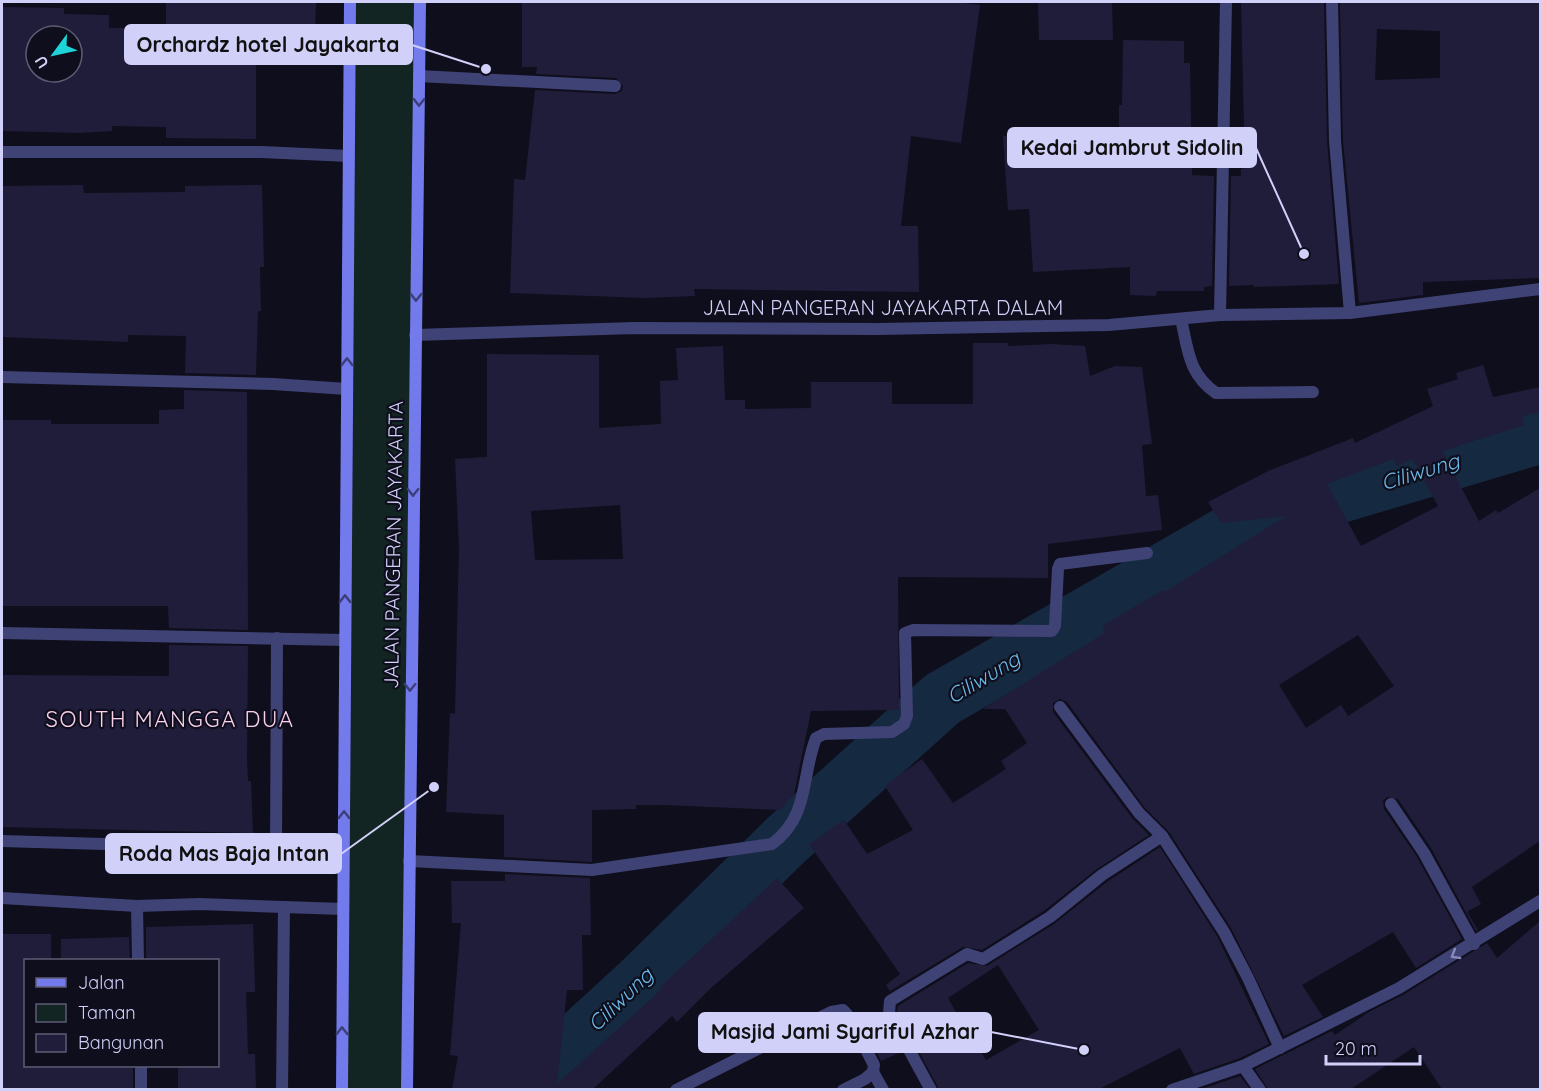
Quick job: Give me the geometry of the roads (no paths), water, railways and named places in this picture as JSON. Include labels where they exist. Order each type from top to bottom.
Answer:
[{"type":"main road","points":[[342,1089],[350,2]]},
{"type":"main road","name":"JALAN PANGERAN JAYAKARTA","points":[[407,1089],[420,2]]},
{"type":"street","points":[[1221,315],[1226,2]]},
{"type":"street","points":[[1332,2],[1336,152],[1350,313]]},
{"type":"street","points":[[419,76],[615,86]]},
{"type":"street","points":[[2,152],[261,152],[349,156]]},
{"type":"street","name":"JALAN PANGERAN JAYAKARTA DALAM","points":[[415,335],[634,328],[878,329],[1108,325],[1221,315],[1350,313],[1540,289]]},
{"type":"street","points":[[1181,319],[1194,373],[1203,384],[1216,393],[1312,392]]},
{"type":"street","points":[[2,377],[273,384],[347,389]]},
{"type":"street","points":[[410,861],[592,870],[772,844],[789,829],[794,819],[806,789],[816,738],[824,734],[892,732],[904,724],[907,716],[905,633],[913,630],[1052,631],[1055,626],[1060,564],[1147,553]]},
{"type":"street","points":[[2,633],[345,640]]},
{"type":"street","points":[[276,849],[277,638]]},
{"type":"street","points":[[1060,707],[1139,813],[1162,836],[1224,932],[1280,1048]]},
{"type":"street","points":[[1391,804],[1424,853],[1474,944]]},
{"type":"street","points":[[931,1089],[889,1013],[890,1000],[967,954],[983,959],[1050,917],[1102,875],[1162,836]]},
{"type":"street","points":[[2,842],[344,851]]},
{"type":"street","points":[[2,898],[137,906],[200,904],[343,909]]},
{"type":"street","points":[[1172,1089],[1243,1066],[1280,1048],[1399,988],[1539,905]]},
{"type":"street","points":[[137,906],[138,959]]},
{"type":"street","points":[[282,1089],[284,907]]},
{"type":"street","points":[[676,1089],[831,1012],[843,1010],[850,1018],[874,1065],[873,1072],[883,1089]]},
{"type":"street","points":[[1243,1066],[1260,1089]]},
{"type":"street","points":[[141,1067],[141,1089]]},
{"type":"street","points":[[843,1089],[865,1079],[873,1072]]},
{"type":"waterway","name":"Ciliwung","points":[[534,1090],[543,1072],[638,985],[786,840],[942,699],[1234,531],[1325,499],[1540,435]]},
{"type":"place","name":"Orchardz hotel Jayakarta","points":[[486,69]]},
{"type":"place","name":"Kedai Jambrut Sidolin","points":[[1304,254]]},
{"type":"place","name":"Roda Mas Baja Intan","points":[[434,787]]},
{"type":"place","name":"Masjid Jami Syariful Azhar","points":[[1084,1050]]},
{"type":"district","name":"SOUTH MANGGA DUA","points":[[170,719]]}]
